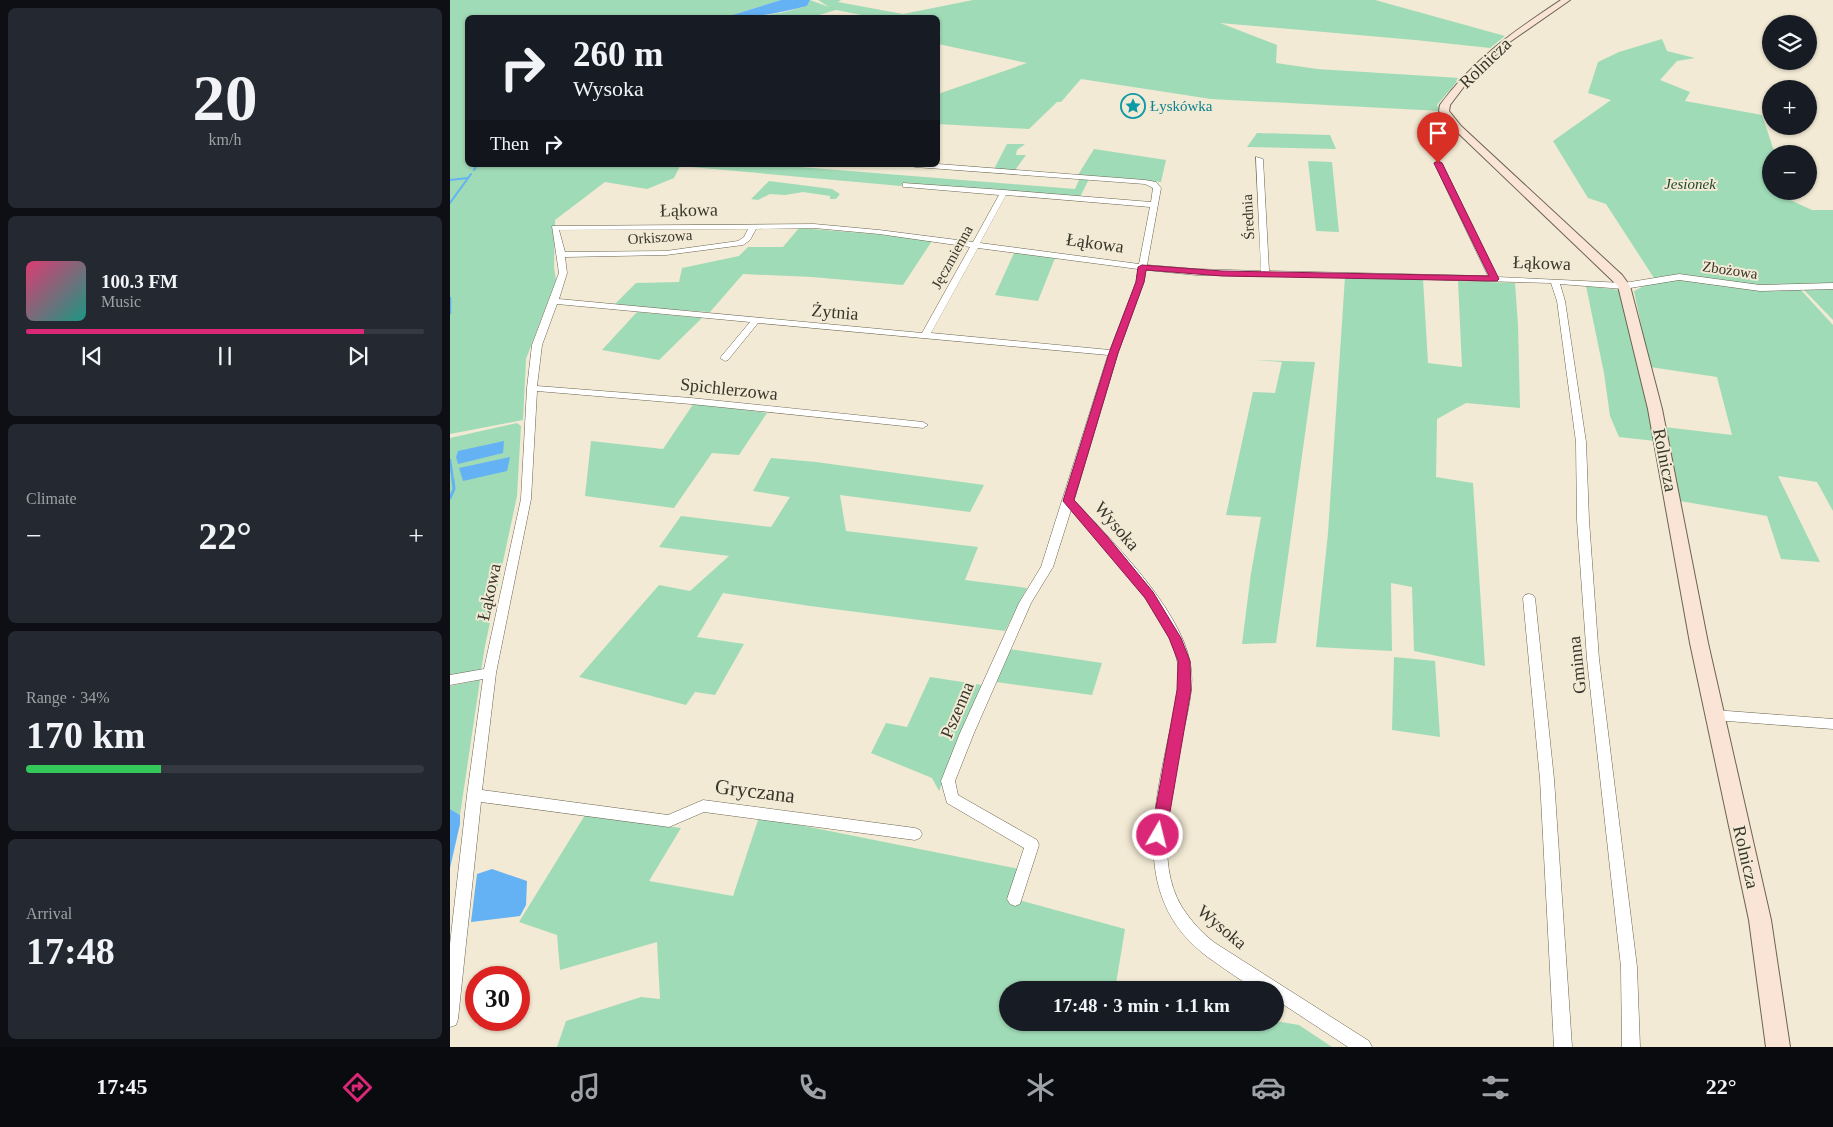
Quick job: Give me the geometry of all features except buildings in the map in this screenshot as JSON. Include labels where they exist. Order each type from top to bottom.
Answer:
[{"type":"street","name":"Rolnicza","points":[[1566,0],[1508,39],[1469,74],[1444,107],[1444,111],[1458,128],[1618,278],[1624,286],[1655,409],[1714,715],[1760,920],[1772,991],[1778,1047]]},
{"type":"street","name":"Średnia","points":[[1259,158],[1265,274]]},
{"type":"street","points":[[1438,163],[1494,279]]},
{"type":"street","name":"Wysoka","points":[[940,167],[1145,182],[1153,184],[1157,188],[1140,282],[1113,353],[1068,501],[1103,538],[1149,595],[1175,638],[1184,661],[1184,690],[1158,835],[1159,861],[1169,897],[1178,915],[1191,932],[1226,959],[1261,981]]},
{"type":"street","points":[[906,185],[1154,206]]},
{"type":"street","name":"Jęczmienna","points":[[925,336],[1004,192]]},
{"type":"street","name":"Łąkowa","points":[[450,1019],[474,795],[490,673],[526,499],[532,388],[537,345],[562,274],[561,256],[554,228],[814,226],[1196,272],[1494,279],[1624,286]]},
{"type":"street","name":"Orkiszowa","points":[[561,256],[666,253],[740,243],[747,238],[753,227]]},
{"type":"street","name":"Zbożowa","points":[[1624,286],[1679,277],[1760,288],[1833,286]]},
{"type":"street","name":"Gminna","points":[[1555,281],[1561,301],[1581,442],[1583,520],[1593,659],[1628,967],[1630,1047]]},
{"type":"street","name":"Żytnia","points":[[554,301],[1113,353]]},
{"type":"street","points":[[725,358],[756,321]]},
{"type":"street","name":"Spichlerzowa","points":[[532,388],[923,425]]},
{"type":"street","name":"Pszenna","points":[[1015,899],[1032,845],[952,799],[948,781],[972,719],[1022,610],[1047,567],[1068,501]]},
{"type":"street","points":[[1529,598],[1547,779],[1563,1047]]},
{"type":"street","points":[[450,680],[490,673]]},
{"type":"street","points":[[1714,715],[1833,724]]},
{"type":"street","name":"Gryczana","points":[[474,795],[669,821],[703,806],[915,834]]},
{"type":"street","name":"Wysoka","points":[[1284,996],[1363,1047]]},
{"type":"green space","points":[[450,0],[781,0],[732,15],[465,15],[465,167],[680,167],[674,178],[647,189],[605,182],[555,220],[554,267],[556,280],[526,359],[523,420],[450,434]]},
{"type":"green space","points":[[810,0],[829,7],[818,0],[841,0],[838,2],[903,14],[973,0],[1375,0],[1505,36],[1490,48],[1220,23],[1277,45],[1276,63],[1317,69],[1460,78],[1437,105],[1441,111],[1211,99],[1081,79],[1061,102],[1057,102],[1029,129],[940,124],[940,93],[1027,63],[940,44],[940,15],[862,15],[836,10],[819,15],[767,15],[807,6]]},
{"type":"green space","name":"Jesionek","points":[[1662,39],[1667,51],[1695,58],[1677,61],[1660,80],[1690,92],[1685,101],[1762,115],[1762,135],[1769,135],[1772,145],[1762,145],[1762,200],[1790,200],[1812,210],[1833,210],[1833,283],[1800,289],[1833,325],[1833,511],[1817,482],[1778,476],[1820,562],[1781,559],[1767,516],[1680,501],[1664,427],[1732,435],[1717,377],[1650,367],[1634,291],[1648,284],[1668,280],[1654,278],[1606,204],[1588,198],[1553,141],[1611,100],[1588,93],[1598,62],[1619,52]]},
{"type":"green space","points":[[1257,133],[1330,135],[1336,149],[1247,147]]},
{"type":"green space","points":[[1007,144],[1025,144],[1017,150],[1016,155],[1026,155],[1015,170],[994,169]]},
{"type":"green space","points":[[1094,149],[1166,160],[1161,182],[1078,175]]},
{"type":"green space","points":[[1308,161],[1332,162],[1339,232],[1316,231]]},
{"type":"green space","points":[[691,167],[800,167],[1075,189],[1080,178],[1089,179],[1080,197],[903,183],[901,186]]},
{"type":"green space","points":[[769,181],[832,189],[840,194],[836,199],[830,199],[830,196],[803,192],[785,195],[770,194],[758,200],[751,199]]},
{"type":"green space","points":[[799,228],[932,241],[903,285],[812,277],[743,274],[710,312],[613,306],[636,283],[679,282],[682,268],[739,256],[748,247],[783,247]]},
{"type":"green space","points":[[1014,253],[1055,258],[1038,301],[995,295]]},
{"type":"green space","points":[[1345,277],[1423,279],[1428,363],[1462,367],[1458,281],[1515,283],[1520,408],[1466,403],[1437,419],[1436,477],[1473,483],[1485,666],[1414,651],[1412,587],[1391,583],[1392,651],[1316,647],[1328,533]]},
{"type":"green space","points":[[1586,286],[1620,290],[1655,441],[1619,437],[1610,416],[1604,373]]},
{"type":"green space","points":[[1833,289],[1833,320],[1804,290]]},
{"type":"green space","points":[[637,312],[702,318],[659,360],[602,350]]},
{"type":"green space","points":[[1256,360],[1315,362],[1276,643],[1242,644],[1251,573],[1261,517],[1226,515],[1253,392],[1275,393],[1282,362]]},
{"type":"green space","points":[[694,403],[767,413],[739,455],[712,453],[674,508],[585,496],[591,441],[663,449]]},
{"type":"green space","points":[[517,423],[521,426],[517,496],[481,671],[450,678],[450,438]]},
{"type":"green space","points":[[771,458],[816,462],[984,485],[970,512],[840,495],[846,531],[978,547],[965,580],[1027,588],[1005,631],[723,593],[697,637],[744,644],[715,695],[695,692],[686,705],[579,677],[659,585],[690,591],[729,556],[659,547],[681,516],[771,527],[790,497],[753,491]]},
{"type":"green space","points":[[1009,649],[1102,663],[1092,695],[996,682]]},
{"type":"green space","points":[[1394,657],[1435,661],[1440,737],[1392,730]]},
{"type":"green space","points":[[930,677],[982,685],[939,791],[932,778],[871,753],[886,723],[907,727]]},
{"type":"green space","points":[[480,680],[460,815],[450,809],[450,686]]},
{"type":"green space","points":[[585,815],[681,828],[649,881],[733,896],[759,817],[1029,871],[1015,899],[1125,929],[1116,981],[999,981],[999,1031],[1284,1031],[1284,1022],[1299,1025],[1332,1047],[557,1047],[566,1021],[641,997],[660,999],[657,942],[560,970],[557,935],[519,922]]},
{"type":"water","points":[[781,0],[810,0],[807,6],[787,11],[763,15],[732,15]]},
{"type":"water","points":[[504,441],[503,453],[458,464],[456,457],[458,451]]},
{"type":"water","points":[[510,457],[507,471],[463,481],[459,468]]},
{"type":"water","points":[[450,809],[460,815],[460,824],[450,868]]},
{"type":"water","points":[[492,869],[527,881],[526,905],[520,916],[471,922],[477,874]]},
{"type":"waterway","points":[[450,203],[471,174]]},
{"type":"waterway","points":[[450,180],[468,178]]},
{"type":"waterway","points":[[450,298],[450,313]]},
{"type":"waterway","points":[[450,460],[453,481]]},
{"type":"waterway","points":[[450,498],[454,489],[453,480]]},
{"type":"place","name":"Łyskówka","points":[[1133,106]]},
{"type":"route","points":[[1158,835],[1184,690],[1184,661],[1181,649],[1149,595],[1103,538],[1068,501],[1113,353],[1140,282],[1142,267],[1222,273],[1494,279],[1438,163]]}]
